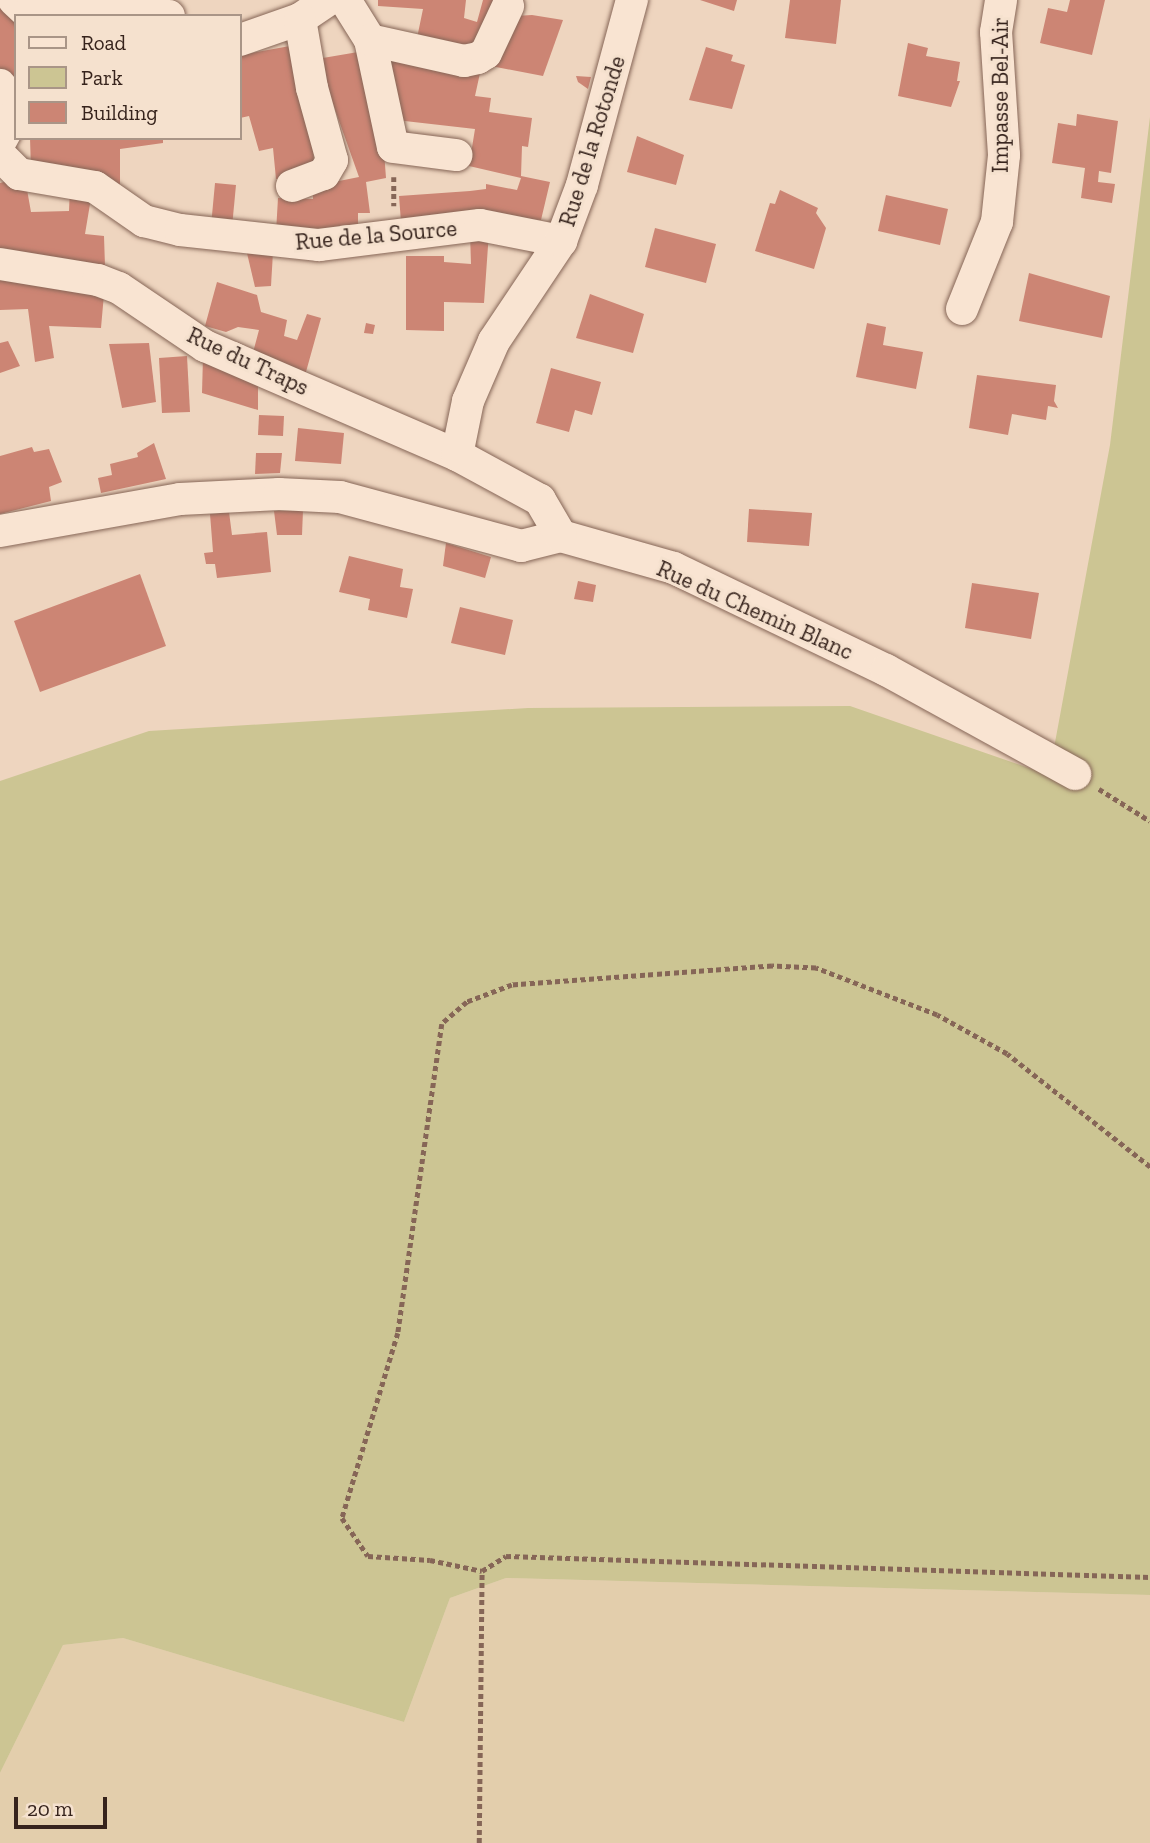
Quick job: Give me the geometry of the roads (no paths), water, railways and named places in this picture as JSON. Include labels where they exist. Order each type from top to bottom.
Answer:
[{"type":"street","points":[[14,0],[28,13],[75,14]]},
{"type":"street","points":[[242,39],[300,19],[328,0]]},
{"type":"street","points":[[345,0],[370,40],[393,147],[456,155]]},
{"type":"street","name":"Rue de la Rotonde","points":[[457,454],[468,401],[494,341],[561,241],[582,185],[632,0]]},
{"type":"street","name":"Impasse Bel-Air","points":[[962,309],[997,222],[1003,155],[996,32],[1001,0]]},
{"type":"street","points":[[370,40],[464,61],[478,58],[486,53],[508,6]]},
{"type":"street","points":[[292,186],[324,174],[332,160],[312,88],[300,19]]},
{"type":"street","points":[[0,85],[14,102]]},
{"type":"street","points":[[0,142],[14,117]]},
{"type":"street","name":"Rue de la Source","points":[[0,155],[19,174],[95,187],[144,221],[180,230],[306,245],[480,225],[561,241]]},
{"type":"street","name":"Rue du Traps","points":[[0,264],[108,284],[205,346],[457,454]]},
{"type":"street","points":[[457,454],[540,499],[561,536]]},
{"type":"street","name":"Rue du Chemin Blanc","points":[[0,531],[180,499],[279,494],[340,497],[521,546],[561,536],[674,568],[886,670],[1075,774]]}]
